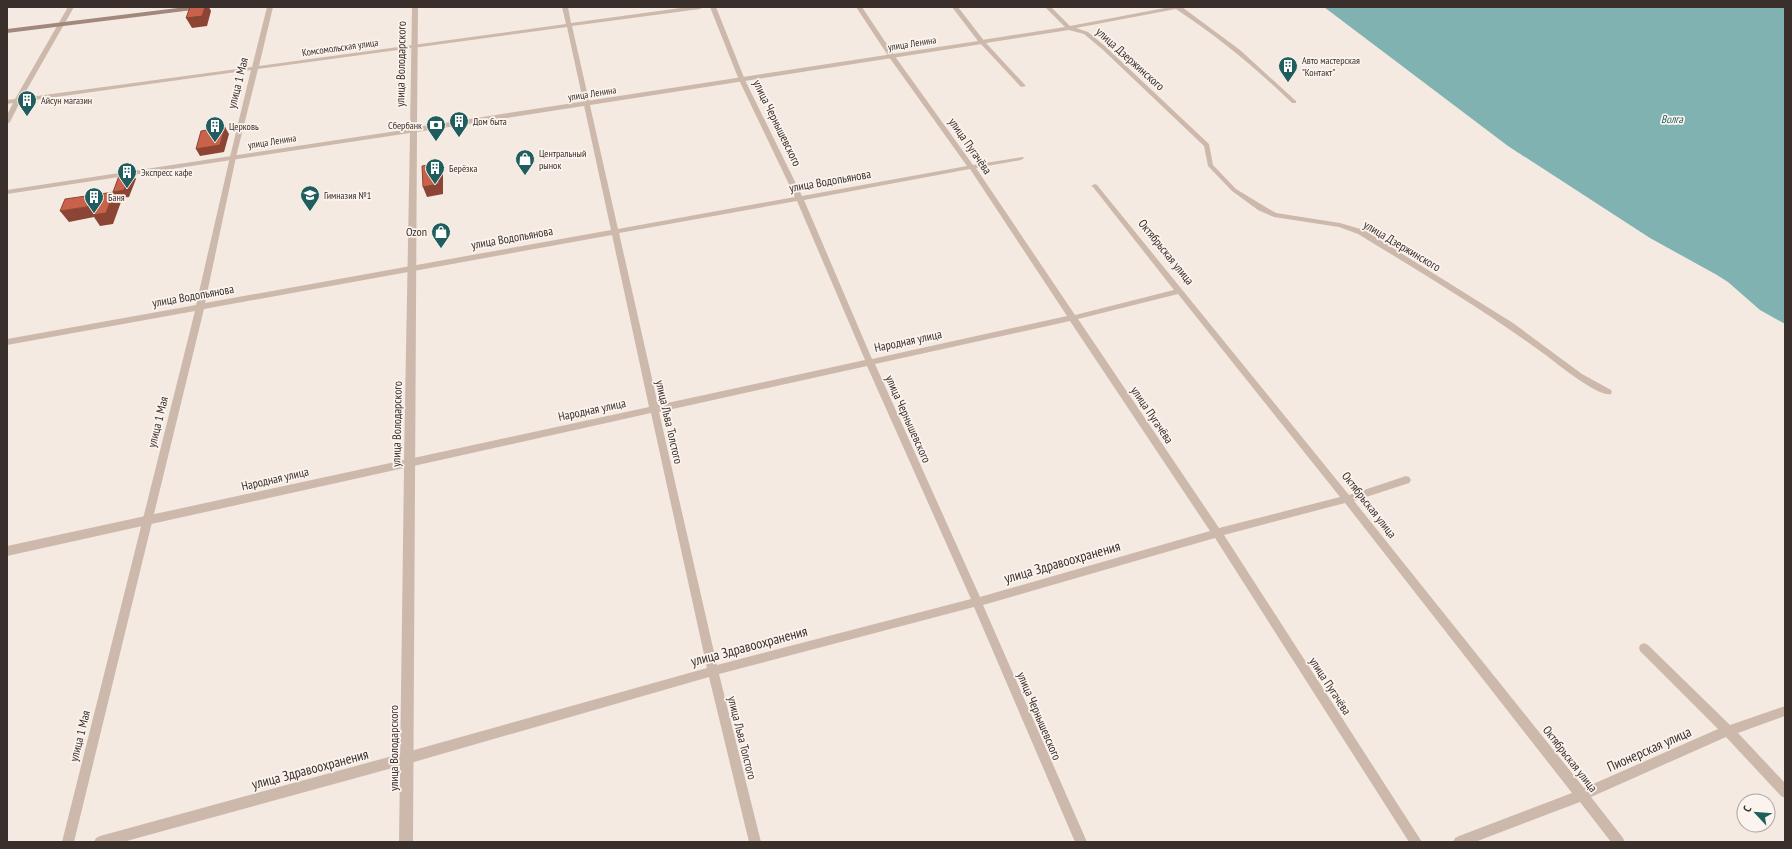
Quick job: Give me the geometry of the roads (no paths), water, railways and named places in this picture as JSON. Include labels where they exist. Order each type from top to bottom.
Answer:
[{"type":"main road","points":[[7,31],[201,7]]},
{"type":"street","points":[[7,122],[17,101],[71,7]]},
{"type":"street","name":"улица 1 Мая","points":[[68,842],[200,307],[233,157],[270,7]]},
{"type":"street","name":"улица Володарского","points":[[406,842],[415,7]]},
{"type":"street","name":"улица Льва Толстого","points":[[565,7],[713,671],[755,842]]},
{"type":"street","name":"Комсомольская улица","points":[[7,102],[700,7]]},
{"type":"street","name":"улица Чернышевского","points":[[713,7],[742,80],[800,199],[870,363],[977,602],[1081,842]]},
{"type":"street","name":"улица Пугачёва","points":[[859,7],[891,56],[972,168],[1217,533],[1416,842]]},
{"type":"street","points":[[955,7],[982,42],[1023,86]]},
{"type":"street","name":"улица Дзержинского","points":[[1048,7],[1069,28],[1086,34],[1104,48],[1208,145],[1210,165],[1234,190],[1274,215],[1340,225],[1361,232],[1510,325],[1580,376],[1608,392]]},
{"type":"street","points":[[1177,7],[1221,38],[1265,73],[1294,102]]},
{"type":"street","name":"улица Ленина","points":[[7,192],[742,80],[1069,28],[1177,7]]},
{"type":"street","name":"улица Водопьянова","points":[[7,342],[972,168],[1020,158]]},
{"type":"street","name":"Октябрьская улица","points":[[1095,186],[1181,290],[1619,842]]},
{"type":"street","name":"Народная улица","points":[[7,551],[870,363],[1072,318],[1181,290]]},
{"type":"street","name":"улица Здравоохранения","points":[[100,842],[407,758],[713,671],[977,602],[1217,533],[1347,499],[1406,480]]},
{"type":"street","points":[[1644,648],[1728,731],[1785,792]]},
{"type":"street","name":"Пионерская улица","points":[[1458,842],[1582,795],[1728,731],[1785,711]]},
{"type":"water","name":"Волга","points":[[1324,7],[1785,7],[1785,324],[1760,310],[1728,282],[1650,238],[1508,146]]},
{"type":"place","name":"Авто мастерская \"Контакт\"","points":[[1288,83]]},
{"type":"place","name":"Айсун магазин","points":[[27,117]]},
{"type":"place","name":"Дом быта","points":[[459,138]]},
{"type":"place","name":"Сбербанк","points":[[436,142]]},
{"type":"place","name":"Церковь","points":[[215,143]]},
{"type":"place","name":"Центральный рынок","points":[[525,176]]},
{"type":"place","name":"Берёзка","points":[[435,185]]},
{"type":"place","name":"Экспресс кафе","points":[[127,189]]},
{"type":"place","name":"Гимназия №1","points":[[310,212]]},
{"type":"place","name":"Баня","points":[[94,214]]},
{"type":"place","name":"Ozon","points":[[441,249]]}]
